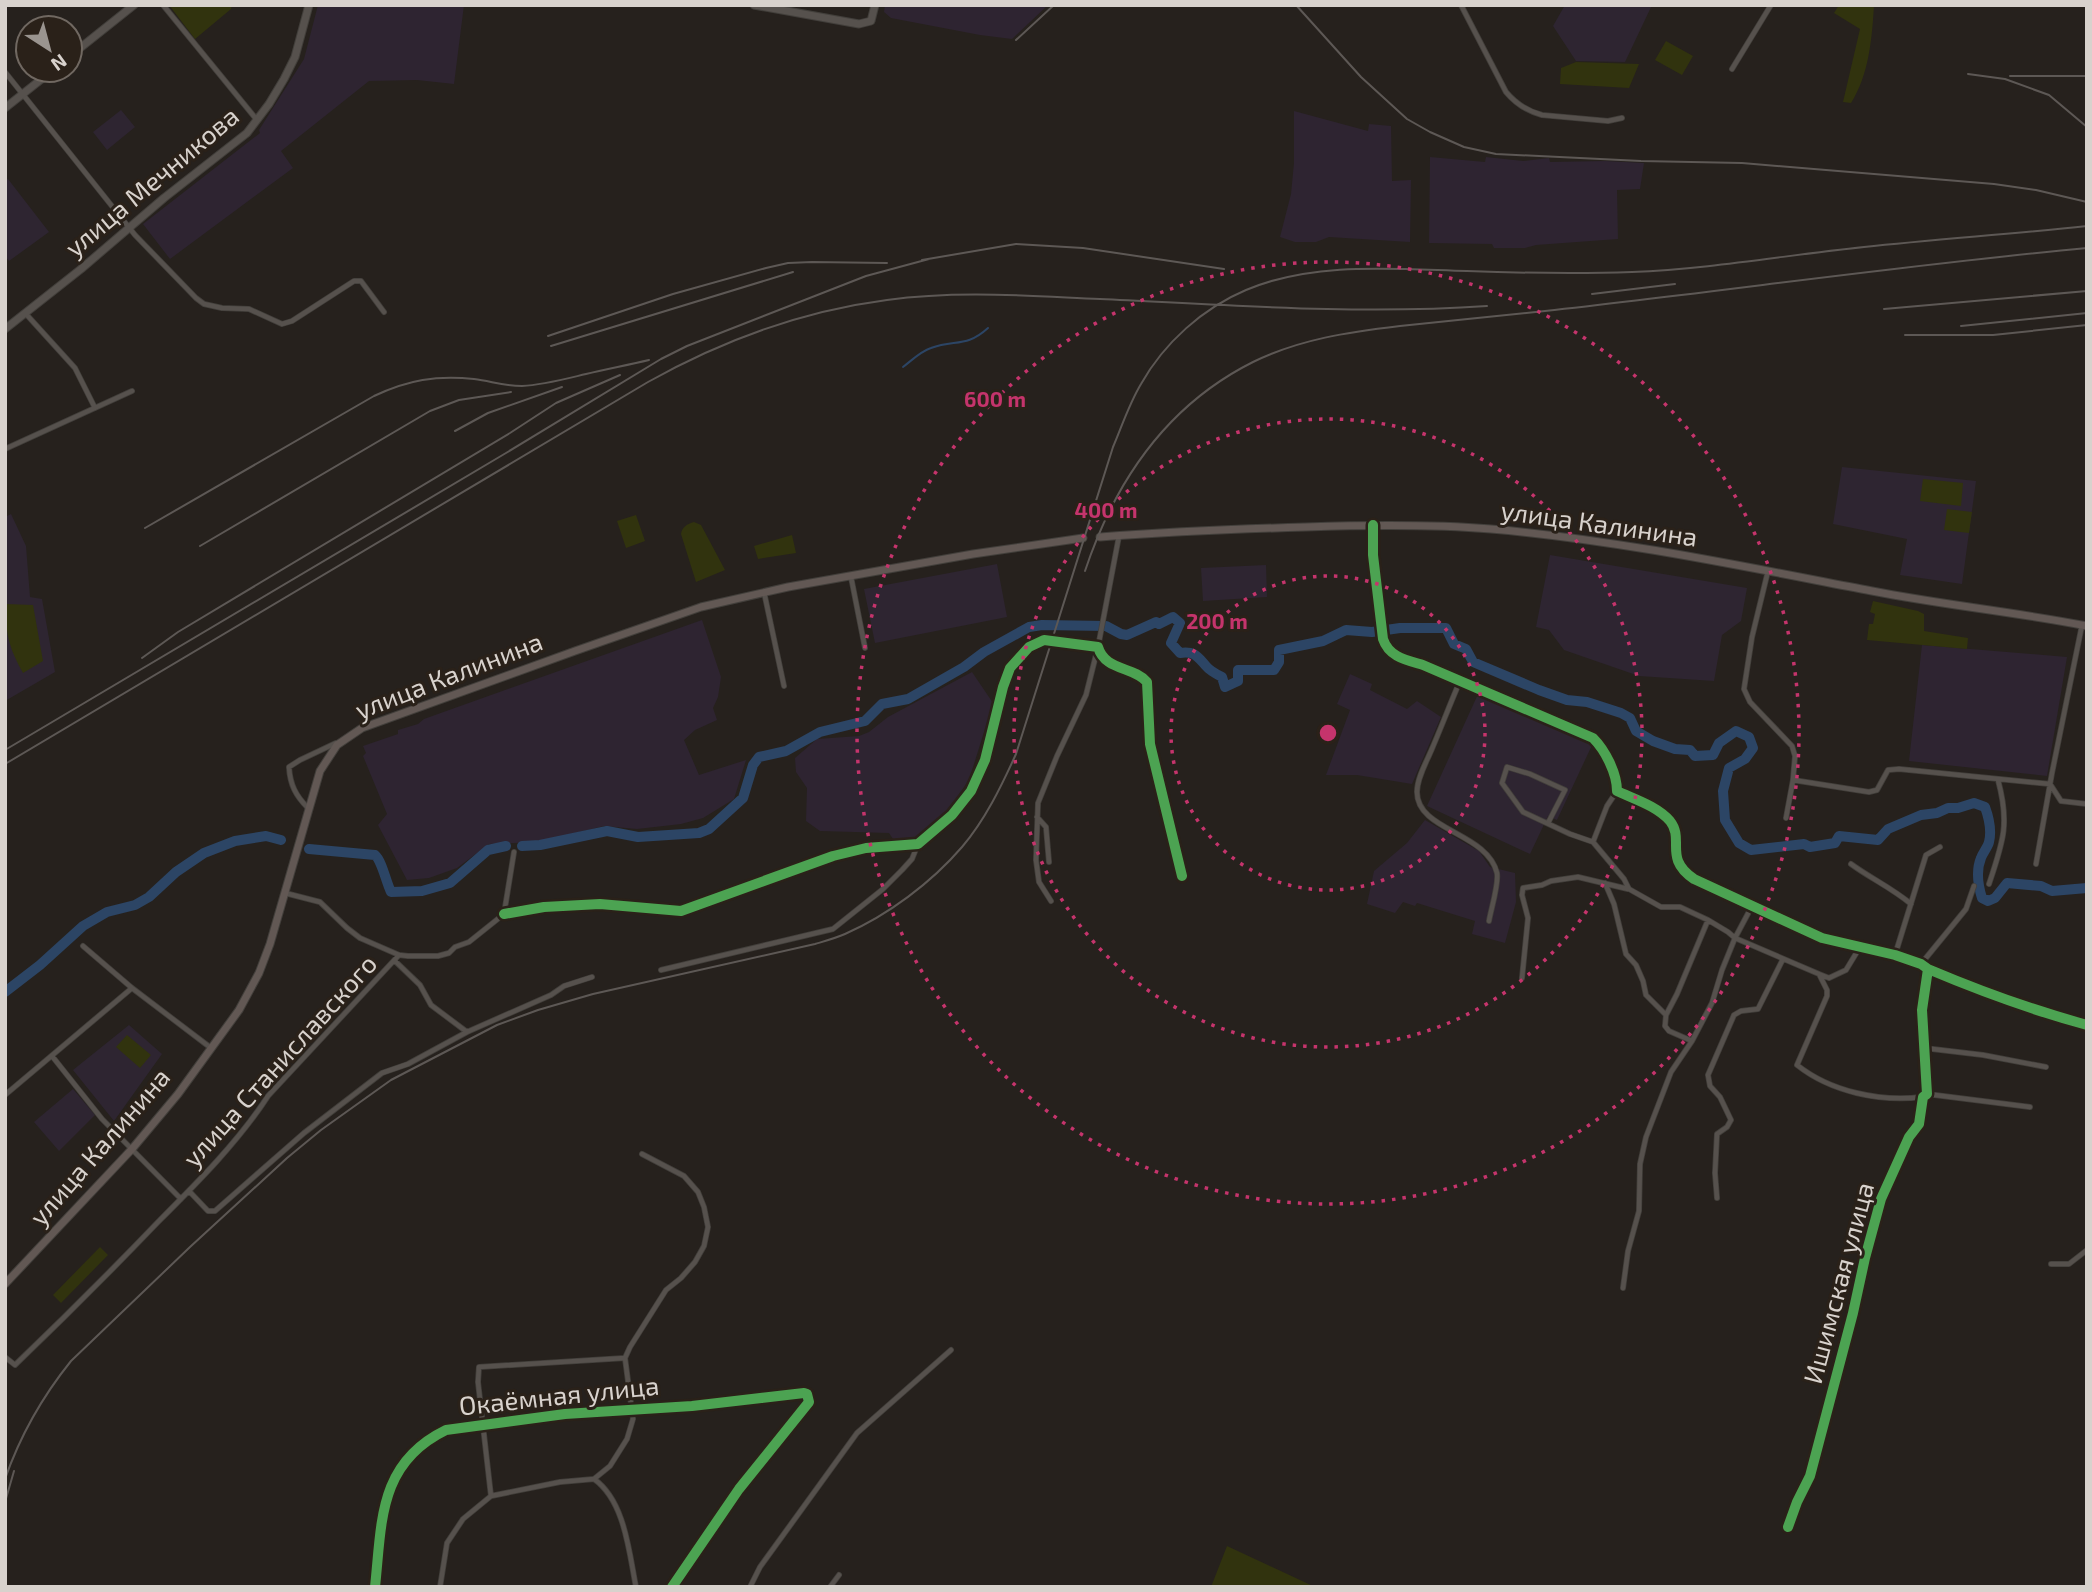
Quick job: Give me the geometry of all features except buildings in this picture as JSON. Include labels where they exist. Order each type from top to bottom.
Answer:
[{"type":"main road","name":"улица Калинина","points":[[5,1284],[132,1149],[177,1094],[239,1010],[259,973],[320,771],[337,745],[362,729],[664,619],[764,592],[986,552],[1085,538],[1228,529],[1373,525],[1460,527],[1583,539],[1877,592],[2084,625]]},
{"type":"street","points":[[84,45],[134,5]]},
{"type":"street","points":[[163,5],[258,121]]},
{"type":"street","name":"улица Мечникова","points":[[5,329],[247,133],[278,92],[295,57],[309,5]]},
{"type":"street","points":[[754,5],[859,24],[871,21],[875,5]]},
{"type":"street","points":[[1461,5],[1506,92],[1514,102],[1531,113],[1542,115],[1608,121],[1622,118]]},
{"type":"street","points":[[1732,69],[1771,5]]},
{"type":"street","points":[[5,72],[130,228],[165,268],[204,304],[249,309],[282,324],[292,321],[354,281],[361,281],[384,312]]},
{"type":"street","points":[[5,108],[36,84]]},
{"type":"street","points":[[25,313],[75,368],[95,408]]},
{"type":"street","points":[[5,449],[132,391]]},
{"type":"street","points":[[1373,525],[1373,555],[1386,648],[1399,658],[1423,665],[1593,737],[1604,751],[1617,783],[1617,790],[1593,842]]},
{"type":"street","points":[[1051,901],[1039,882],[1036,860],[1038,803],[1086,695],[1098,648],[1119,535]]},
{"type":"street","points":[[1768,571],[1752,637],[1744,689],[1750,702],[1792,746],[1795,756],[1786,818]]},
{"type":"street","points":[[851,576],[865,648]]},
{"type":"street","points":[[764,592],[784,686]]},
{"type":"street","points":[[2036,864],[2084,625]]},
{"type":"street","points":[[661,971],[833,929],[902,870],[912,859],[918,844],[952,815],[971,791],[985,760],[1010,668],[1029,648],[1044,640],[1098,648]]},
{"type":"street","points":[[1098,648],[1100,656],[1117,668],[1142,676],[1147,682],[1150,744],[1182,876]]},
{"type":"street","points":[[1460,681],[1421,776],[1417,795],[1423,808],[1436,821],[1471,841],[1487,854],[1498,875],[1489,921]]},
{"type":"street","points":[[308,808],[298,798],[290,780],[289,768],[347,738]]},
{"type":"street","points":[[1548,823],[1565,790],[1507,767],[1502,783],[1523,812],[1548,823],[1593,842],[1624,879],[1629,889]]},
{"type":"street","points":[[1793,780],[1869,792],[1877,790],[1888,770],[1899,769],[2050,784]]},
{"type":"street","points":[[1989,884],[2003,841],[2006,819],[1998,780]]},
{"type":"street","points":[[2050,784],[2061,801],[2087,804]]},
{"type":"street","points":[[1617,790],[1655,809],[1670,822],[1674,828],[1679,866],[1694,879],[1822,938],[1895,955],[1974,988],[2087,1025]]},
{"type":"street","points":[[1037,816],[1046,827],[1049,862]]},
{"type":"street","points":[[285,893],[320,902],[360,938],[399,955],[443,955],[469,942],[504,914],[544,907],[600,904],[681,911],[833,856],[866,848],[918,844]]},
{"type":"street","points":[[1895,955],[1926,855],[1940,847]]},
{"type":"street","points":[[504,914],[514,852]]},
{"type":"street","points":[[1851,864],[1868,877],[1898,893],[1910,904]]},
{"type":"street","points":[[1521,978],[1528,918],[1522,895],[1524,888],[1578,877],[1629,889],[1661,907],[1680,907],[1708,920],[1735,938],[1829,978],[1846,970],[1860,947]]},
{"type":"street","points":[[1605,883],[1614,904],[1626,954],[1636,965],[1646,996],[1666,1015]]},
{"type":"street","points":[[1921,964],[1966,909],[1974,886]]},
{"type":"street","points":[[1623,1288],[1628,1251],[1639,1211],[1640,1164],[1646,1137],[1671,1072],[1692,1041],[1712,1003],[1735,938],[1752,906]]},
{"type":"street","points":[[1692,1041],[1669,1031],[1665,1026],[1666,1015],[1708,920]]},
{"type":"street","points":[[83,946],[132,988],[211,1048]]},
{"type":"street","points":[[395,961],[399,955]]},
{"type":"street","points":[[1717,1198],[1717,1134],[1727,1128],[1731,1120],[1720,1097],[1710,1086],[1708,1075],[1734,1015],[1741,1011],[1758,1009],[1783,959]]},
{"type":"street","name":"улица Станиславского","points":[[5,1357],[15,1365],[67,1316],[189,1191],[256,1114],[268,1096],[395,961],[420,985],[431,1004],[467,1032],[408,1064],[382,1073],[304,1133],[215,1211],[208,1211],[189,1191]]},
{"type":"street","name":"Ишимская улица","points":[[1788,1527],[1810,1476],[1881,1199],[1909,1137],[1919,1124],[1925,1096],[1922,1010],[1928,969]]},
{"type":"street","points":[[1819,974],[1827,996],[1797,1065],[1811,1076],[1840,1089],[1899,1100],[1925,1096],[2030,1107]]},
{"type":"street","points":[[467,1032],[551,995],[564,986],[593,977]]},
{"type":"street","points":[[5,1096],[132,988]]},
{"type":"street","points":[[1924,1048],[1983,1055],[2046,1067]]},
{"type":"street","points":[[52,1056],[102,1118],[181,1199]]},
{"type":"street","points":[[440,1587],[447,1543],[463,1519],[491,1496],[560,1482],[594,1479],[610,1466],[627,1439],[633,1419],[625,1359],[666,1290],[695,1262],[704,1246],[708,1227],[705,1207],[698,1192],[684,1176],[642,1154]]},
{"type":"street","points":[[2052,1264],[2069,1264],[2087,1250]]},
{"type":"street","points":[[750,1587],[760,1567],[857,1433],[951,1350]]},
{"type":"street","points":[[491,1496],[478,1367],[625,1359]]},
{"type":"street","name":"Окаёмная улица","points":[[375,1587],[384,1510],[390,1487],[400,1467],[412,1453],[430,1438],[446,1430],[565,1413],[692,1406],[807,1394],[809,1402],[739,1489],[672,1587]]},
{"type":"street","points":[[594,1479],[607,1493],[622,1521],[636,1587]]},
{"type":"street","points":[[830,1587],[839,1574]]},
{"type":"shaded area","points":[[318,5],[464,5],[454,84],[417,80],[369,81],[281,151],[293,168],[170,259],[143,224],[260,133],[259,130],[304,59]]},
{"type":"shaded area","points":[[885,5],[1048,5],[1012,39],[891,18],[884,12]]},
{"type":"shaded area","points":[[1565,5],[1652,5],[1625,62],[1576,61],[1553,26]]},
{"type":"shaded area","points":[[121,110],[135,127],[107,150],[93,132]]},
{"type":"shaded area","points":[[1294,111],[1368,131],[1369,124],[1391,126],[1392,181],[1411,180],[1410,242],[1329,237],[1316,242],[1295,242],[1280,237],[1291,194]]},
{"type":"shaded area","points":[[1430,157],[1485,162],[1486,157],[1523,161],[1549,158],[1550,162],[1644,163],[1640,189],[1617,190],[1618,239],[1525,248],[1494,248],[1492,244],[1429,243]]},
{"type":"shaded area","points":[[8,179],[49,232],[9,261],[5,256],[5,180]]},
{"type":"shaded area","points":[[1842,467],[1976,481],[1962,584],[1900,575],[1907,539],[1833,524]]},
{"type":"shaded area","points":[[11,514],[26,546],[30,597],[42,599],[55,672],[5,701],[5,517]]},
{"type":"shaded area","points":[[1550,555],[1747,588],[1741,621],[1722,635],[1714,681],[1639,676],[1564,650],[1549,630],[1536,627]]},
{"type":"shaded area","points":[[997,564],[1007,617],[875,643],[864,589]]},
{"type":"shaded area","points":[[1266,565],[1267,597],[1203,601],[1201,568]]},
{"type":"shaded area","points":[[702,620],[721,677],[713,708],[717,720],[695,730],[684,740],[699,775],[746,760],[734,799],[703,818],[681,824],[637,829],[604,826],[538,842],[489,844],[457,868],[429,878],[407,880],[378,825],[387,814],[363,756],[366,753],[363,746],[398,734],[398,730],[418,724],[424,719]]},
{"type":"shaded area","points":[[1922,645],[2067,657],[2047,776],[1909,761]]},
{"type":"shaded area","points":[[972,672],[993,703],[969,780],[931,831],[912,841],[895,842],[889,833],[820,831],[806,821],[807,788],[796,772],[795,758],[817,739],[859,736],[869,732],[888,717]]},
{"type":"shaded area","points":[[1350,674],[1372,684],[1370,690],[1407,709],[1417,701],[1441,717],[1412,784],[1357,775],[1326,775],[1350,710],[1337,704]]},
{"type":"shaded area","points":[[1479,692],[1593,743],[1557,820],[1548,816],[1530,854],[1427,806]]},
{"type":"shaded area","points":[[1425,820],[1479,851],[1490,867],[1515,873],[1516,902],[1505,943],[1472,934],[1475,921],[1417,903],[1415,906],[1403,902],[1395,913],[1367,904],[1374,871],[1407,843]]},
{"type":"shaded area","points":[[129,1025],[162,1054],[114,1121],[73,1070]]},
{"type":"shaded area","points":[[73,1089],[95,1115],[59,1151],[34,1122]]},
{"type":"green space","points":[[169,5],[232,5],[231,9],[195,39]]},
{"type":"green space","points":[[1839,5],[1874,5],[1866,68],[1851,103],[1843,102],[1860,29],[1834,13]]},
{"type":"green space","points":[[1666,41],[1693,56],[1682,75],[1655,60]]},
{"type":"green space","points":[[1576,62],[1639,64],[1629,88],[1560,84],[1561,68]]},
{"type":"green space","points":[[1923,479],[1963,483],[1961,506],[1920,501]]},
{"type":"green space","points":[[1947,509],[1972,512],[1969,533],[1944,530]]},
{"type":"green space","points":[[636,515],[645,541],[626,548],[617,521]]},
{"type":"green space","points":[[694,522],[701,525],[725,570],[696,582],[681,534],[685,526]]},
{"type":"green space","points":[[792,535],[796,553],[758,559],[754,546]]},
{"type":"green space","points":[[1873,601],[1924,614],[1924,631],[1968,638],[1967,649],[1867,640],[1869,624],[1873,624],[1875,614],[1870,612]]},
{"type":"green space","points":[[6,604],[33,605],[43,661],[23,673],[9,640]]},
{"type":"green space","points":[[127,1035],[151,1055],[140,1068],[116,1047]]},
{"type":"green space","points":[[100,1247],[108,1255],[61,1303],[53,1295]]},
{"type":"green space","points":[[1227,1546],[1315,1587],[1211,1587]]},
{"type":"waterway","points":[[903,367],[927,349],[967,341],[988,328]]},
{"type":"waterway","points":[[522,846],[540,845],[607,831],[638,837],[699,833],[709,829],[743,798],[753,765],[759,757],[786,751],[820,732],[865,721],[882,704],[908,699],[1029,627],[1106,626],[1127,635],[1173,617],[1180,623],[1171,643],[1180,653],[1198,657],[1209,669],[1222,677],[1225,687],[1238,681],[1238,670],[1274,670],[1279,662],[1279,650],[1323,641],[1346,630],[1372,632],[1400,628],[1446,628],[1454,644],[1466,649],[1473,662],[1567,700],[1587,702],[1621,713],[1630,718],[1636,731],[1675,749],[1690,750],[1695,756],[1713,755],[1719,743],[1736,731],[1749,737],[1753,748],[1745,759],[1729,768],[1723,791],[1725,820],[1739,843],[1751,850],[1804,844],[1810,847],[1835,843],[1839,836],[1878,840],[1888,829],[1921,815],[1974,803],[1985,807],[1990,829],[1990,838],[1978,867],[1982,898],[1988,901],[1995,898],[2007,883],[2041,886],[2052,891],[2087,888]]},
{"type":"waterway","points":[[5,992],[83,926],[107,912],[135,905],[149,897],[176,872],[204,853],[235,841],[266,836],[281,840]]},
{"type":"waterway","points":[[309,849],[375,855],[391,892],[422,891],[450,883],[488,850],[506,846]]},
{"type":"railway","points":[[1016,40],[1054,5]]},
{"type":"railway","points":[[1296,5],[1361,77],[1407,119],[1464,147],[1496,154],[1742,163],[1994,184],[2087,202]]},
{"type":"railway","points":[[1968,74],[2005,79],[2049,95],[2087,127]]},
{"type":"railway","points":[[2010,76],[2087,76]]},
{"type":"railway","points":[[5,1479],[33,1417],[71,1361],[287,1158],[391,1080],[497,1025],[538,1010],[593,994],[838,937],[893,908],[937,873],[978,826],[1016,754],[1113,447],[1133,399],[1150,369],[1173,341],[1215,307],[1246,290],[1272,281],[1327,271],[1383,268],[1611,273],[1719,265],[1864,247],[2087,226]]},
{"type":"railway","points":[[922,260],[1016,244],[1083,248],[1224,269]]},
{"type":"railway","points":[[1085,571],[1112,506],[1148,449],[1170,423],[1222,380],[1253,362],[1289,348],[1343,334],[1381,328],[2087,248]]},
{"type":"railway","points":[[5,750],[661,359],[687,346],[866,276],[929,259]]},
{"type":"railway","points":[[548,336],[673,294],[788,263],[887,263]]},
{"type":"railway","points":[[551,346],[793,272]]},
{"type":"railway","points":[[1592,294],[1675,284]]},
{"type":"railway","points":[[1884,309],[2087,291]]},
{"type":"railway","points":[[5,764],[648,382],[705,353],[764,329],[855,305],[914,297],[967,294],[1342,309],[1487,306]]},
{"type":"railway","points":[[1961,326],[2087,313]]},
{"type":"railway","points":[[1905,335],[1993,335],[2087,325]]},
{"type":"railway","points":[[145,528],[374,396],[399,386],[422,380],[447,378],[474,379],[515,386],[530,385],[649,360]]},
{"type":"railway","points":[[142,658],[178,632],[556,403],[620,375]]},
{"type":"railway","points":[[455,431],[488,413],[562,387]]},
{"type":"railway","points":[[200,546],[430,411],[459,400],[511,392]]},
{"type":"railway","points":[[5,1502],[14,1471]]},
{"type":"cycle path","points":[[1373,525],[1373,555],[1383,639],[1389,650],[1404,659],[1593,738],[1610,762],[1617,791],[1652,807],[1670,821],[1676,835],[1679,864],[1694,879],[1822,938],[1895,955],[2006,1000],[2087,1025]]},
{"type":"cycle path","points":[[504,914],[544,907],[600,904],[681,911],[833,856],[866,848],[918,844],[952,815],[971,791],[985,760],[1010,668],[1029,647],[1044,640],[1098,647],[1107,660],[1147,682],[1150,744],[1182,876]]},
{"type":"cycle path","points":[[1788,1527],[1810,1476],[1881,1199],[1909,1137],[1919,1124],[1923,1097],[1927,1094],[1922,1010],[1928,969]]},
{"type":"cycle path","points":[[375,1587],[383,1517],[395,1477],[407,1459],[446,1430],[565,1414],[692,1406],[807,1394],[809,1402],[739,1489],[672,1587]]}]
